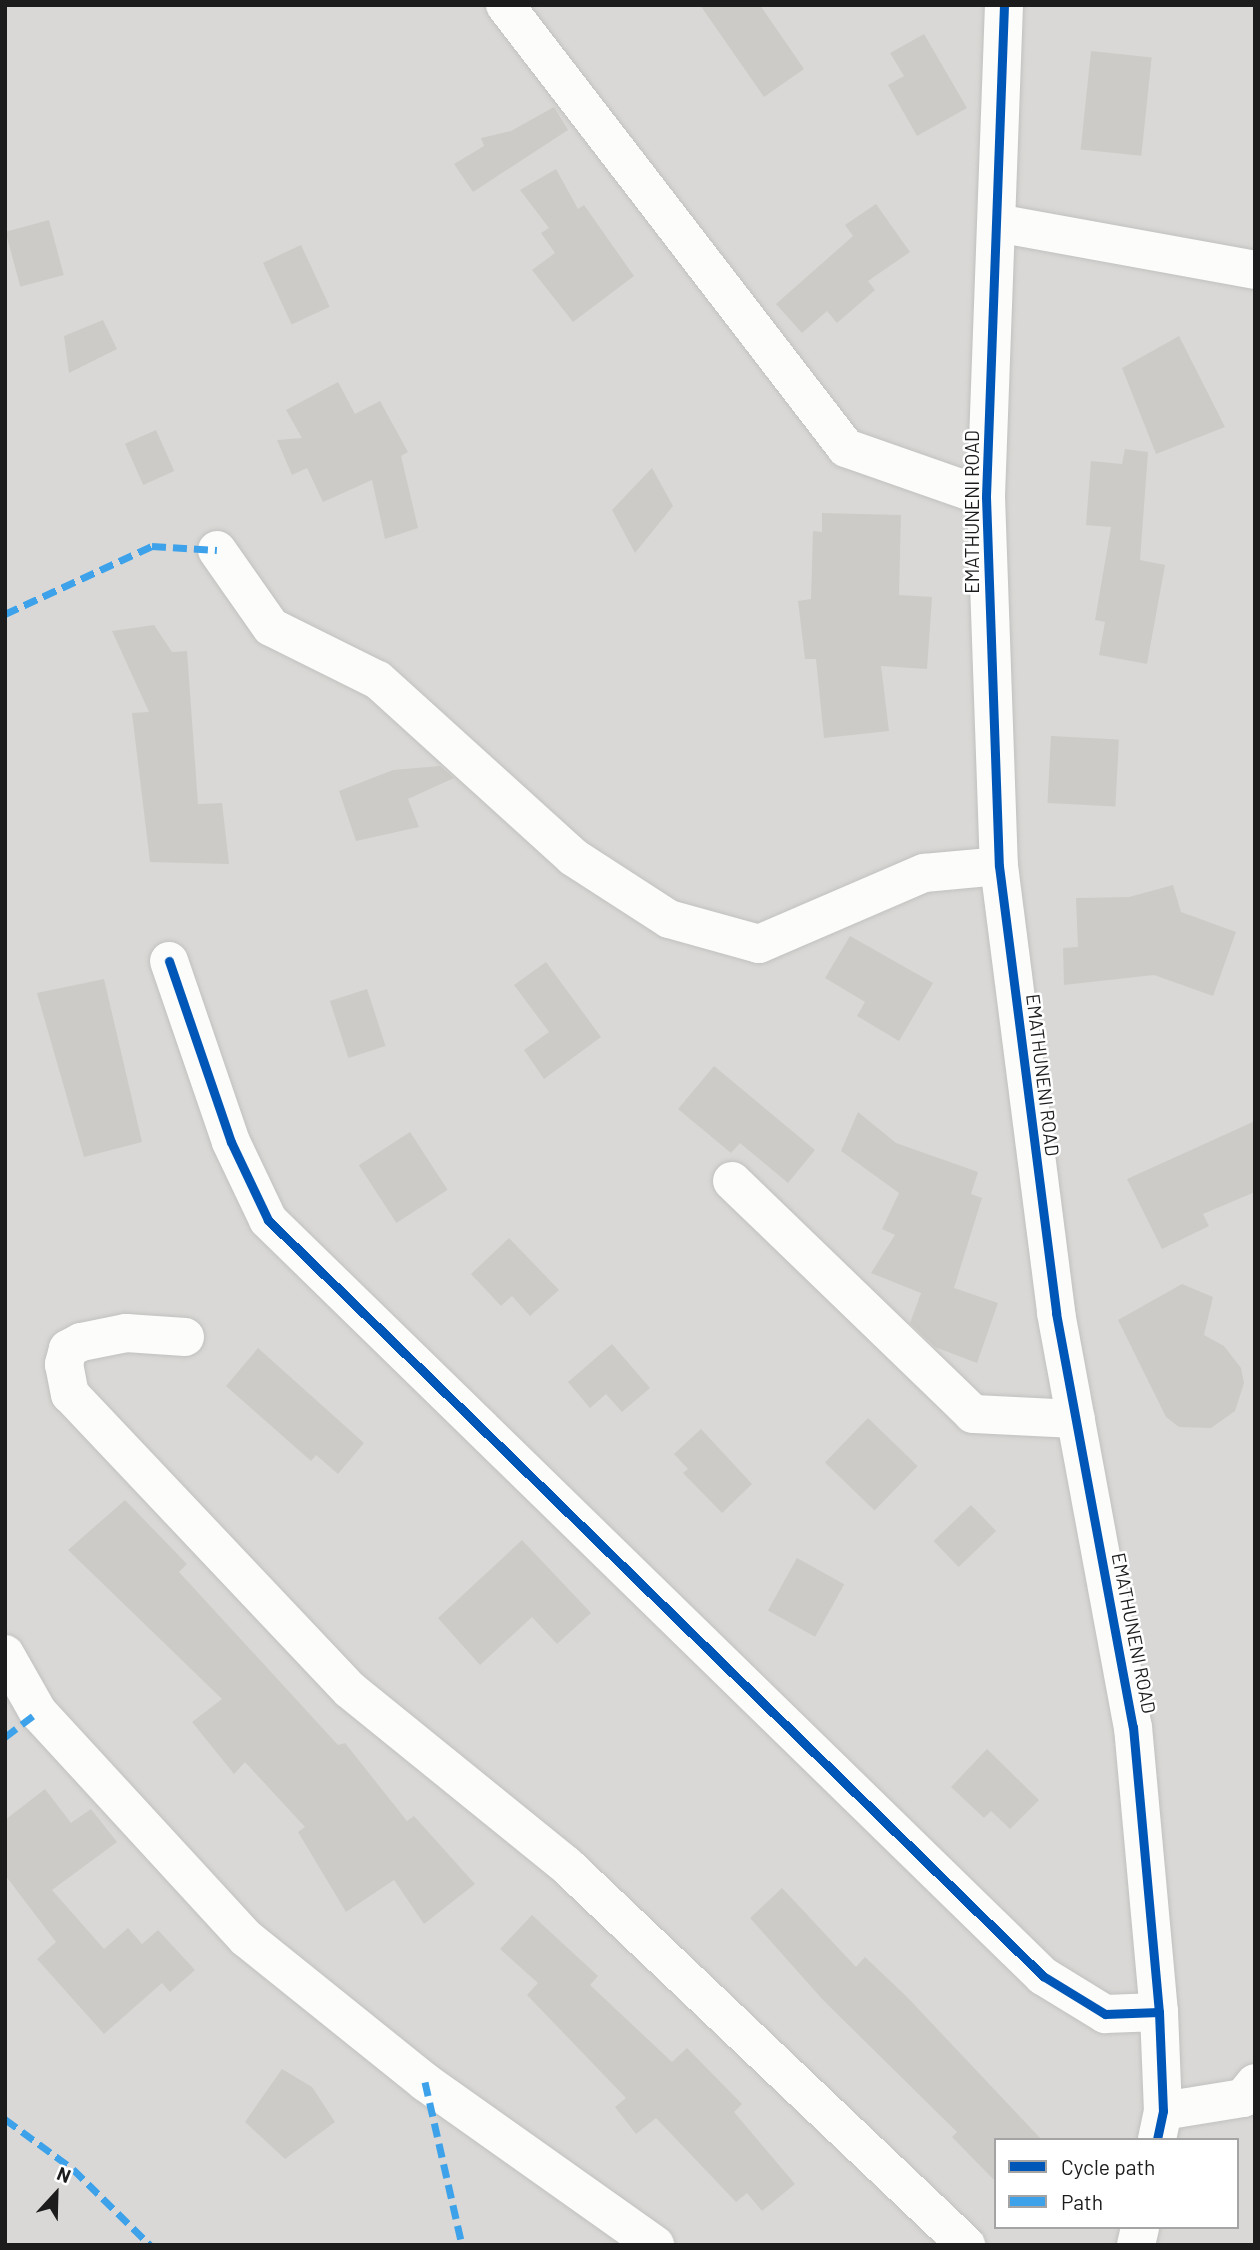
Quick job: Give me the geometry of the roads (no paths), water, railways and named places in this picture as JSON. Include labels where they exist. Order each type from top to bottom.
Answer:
[{"type":"street","name":"EMATHUNENI ROAD","points":[[1004,5],[986,497],[999,866],[1056,1313],[1133,1727],[1159,2011],[1160,2126]]},
{"type":"street","points":[[517,12],[846,448],[986,497]]},
{"type":"street","points":[[997,223],[1255,270]]},
{"type":"street","points":[[216,550],[271,627],[378,680],[573,857],[669,919],[759,944],[924,873],[999,866]]},
{"type":"street","points":[[169,961],[231,1142],[268,1220],[1043,1976],[1105,2014],[1159,2011]]},
{"type":"street","points":[[732,1181],[973,1414],[1076,1419]]},
{"type":"street","points":[[185,1337],[93,1336],[68,1349],[70,1394],[351,1690],[566,1865],[966,2245]]},
{"type":"street","points":[[5,1654],[38,1712],[246,1938],[425,2082],[655,2245]]},
{"type":"street","points":[[1160,2126],[1243,2098],[1255,2083]]}]
